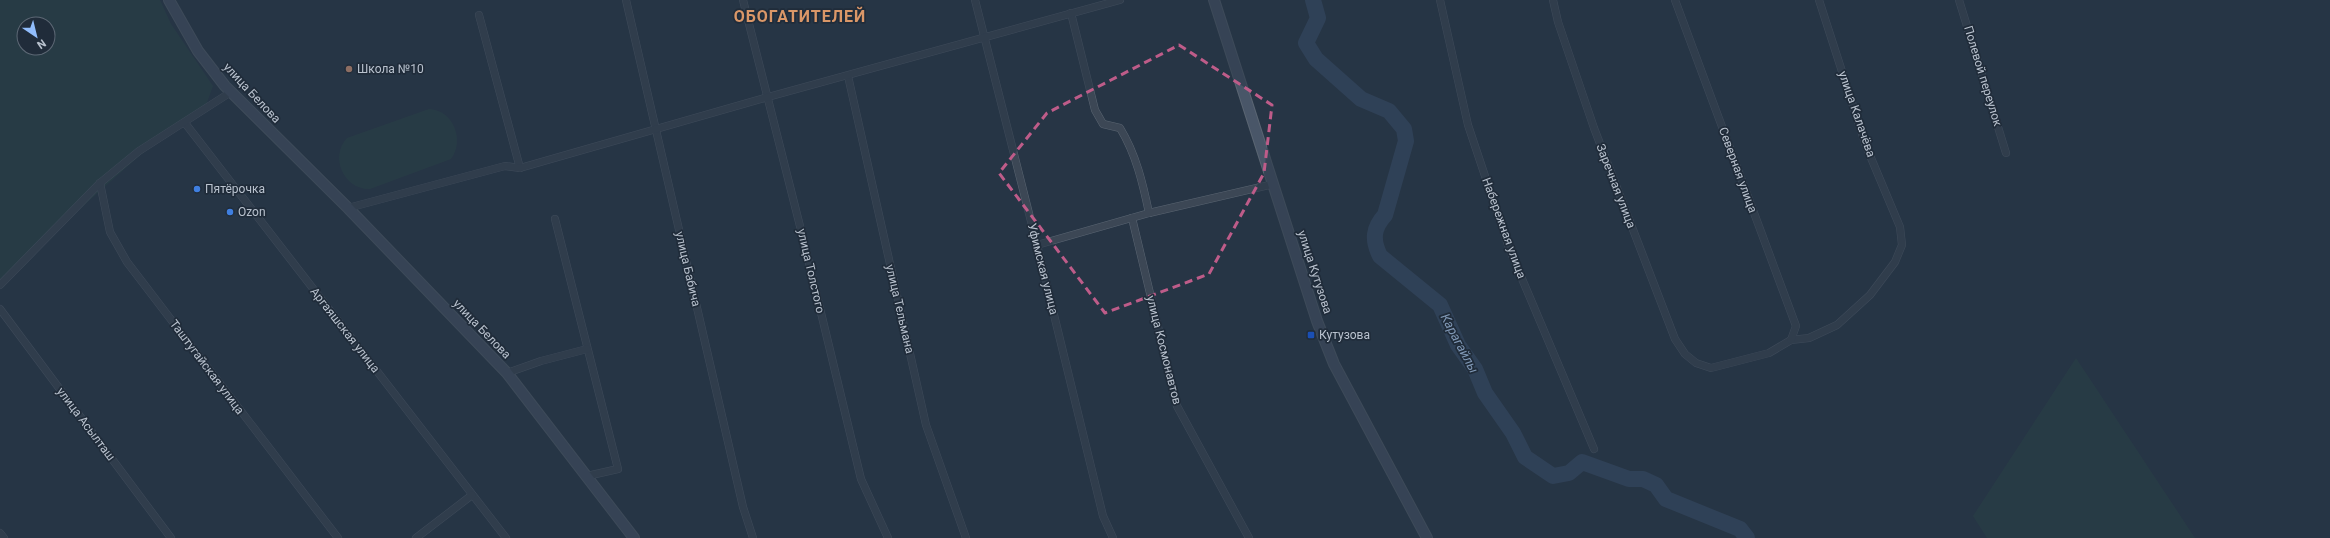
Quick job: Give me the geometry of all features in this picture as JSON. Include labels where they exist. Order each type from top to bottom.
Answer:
[{"type":"main road","name":"улица Белова","points":[[169,0],[198,51],[231,92],[348,208],[507,373],[588,476],[634,538]]},
{"type":"main road","name":"улица Кутузова","points":[[1214,0],[1317,321],[1334,364],[1427,538]]},
{"type":"street","name":"улица Бабича","points":[[626,0],[743,507],[753,538]]},
{"type":"street","name":"улица Толстого","points":[[743,0],[861,479],[888,538]]},
{"type":"street","name":"Уфимская улица","points":[[975,0],[1038,245],[1103,516],[1113,538]]},
{"type":"street","points":[[348,208],[505,166],[520,168],[768,97],[1120,0]]},
{"type":"street","name":"Набережная улица","points":[[1440,0],[1468,125],[1507,241],[1594,449]]},
{"type":"street","name":"Заречная улица","points":[[1553,0],[1558,22],[1594,128],[1675,339],[1685,354],[1696,363],[1711,368],[1769,353],[1791,340]]},
{"type":"street","name":"Северная улица","points":[[1675,0],[1796,326],[1791,340]]},
{"type":"street","name":"улица Калачёва","points":[[1791,340],[1809,338],[1837,325],[1870,295],[1895,262],[1902,244],[1900,227],[1866,146],[1819,0]]},
{"type":"street","name":"Полевой переулок","points":[[1959,0],[2006,153]]},
{"type":"street","points":[[1071,13],[1095,110],[1103,124],[1120,128],[1127,139],[1141,177],[1149,213]]},
{"type":"street","points":[[479,15],[520,168]]},
{"type":"street","name":"улица Тельмана","points":[[848,76],[926,425],[966,538]]},
{"type":"street","points":[[0,285],[100,183],[139,151],[185,123],[231,92]]},
{"type":"street","name":"Аргаяшская улица","points":[[185,123],[506,538]]},
{"type":"street","name":"Таштугайская улица","points":[[100,183],[110,232],[127,262],[338,538]]},
{"type":"street","points":[[1038,245],[1149,213],[1274,184]]},
{"type":"street","name":"улица Космонавтов","points":[[1132,218],[1177,406],[1249,538]]},
{"type":"street","points":[[555,219],[618,469],[588,476]]},
{"type":"street","name":"улица Асылташ","points":[[0,309],[171,538]]},
{"type":"street","points":[[507,373],[541,361],[587,349]]},
{"type":"street","points":[[416,538],[472,495]]},
{"type":"street","points":[[0,533],[4,538]]},
{"type":"highlighted area","points":[[1179,45],[1272,105],[1264,173],[1209,274],[1105,313],[999,173],[1047,113]]},
{"type":"green space","points":[[0,0],[160,0],[171,24],[213,86],[206,105],[138,157],[0,280]]},
{"type":"green space","points":[[429,109],[445,115],[454,127],[457,135],[457,143],[451,159],[370,189],[361,188],[353,184],[347,178],[342,171],[339,154],[347,138]]},
{"type":"green space","points":[[2076,358],[2195,538],[1987,538],[1973,516]]},
{"type":"waterway","name":"Карагайлы","points":[[1313,0],[1318,18],[1306,43],[1316,59],[1361,99],[1389,111],[1404,129],[1406,141],[1385,215],[1376,229],[1375,239],[1377,250],[1380,256],[1440,305],[1458,345],[1475,369],[1485,393],[1513,433],[1525,457],[1553,476],[1569,473],[1582,462],[1629,479],[1643,479],[1656,485],[1666,499],[1740,529],[1747,538]]},
{"type":"place","name":"Школа №10","points":[[349,69]]},
{"type":"place","name":"Пятёрочка","points":[[197,189]]},
{"type":"place","name":"Ozon","points":[[230,212]]},
{"type":"place","name":"Кутузова","points":[[1311,335]]},
{"type":"district","name":"ОБОГАТИТЕЛЕЙ","points":[[800,16]]}]
